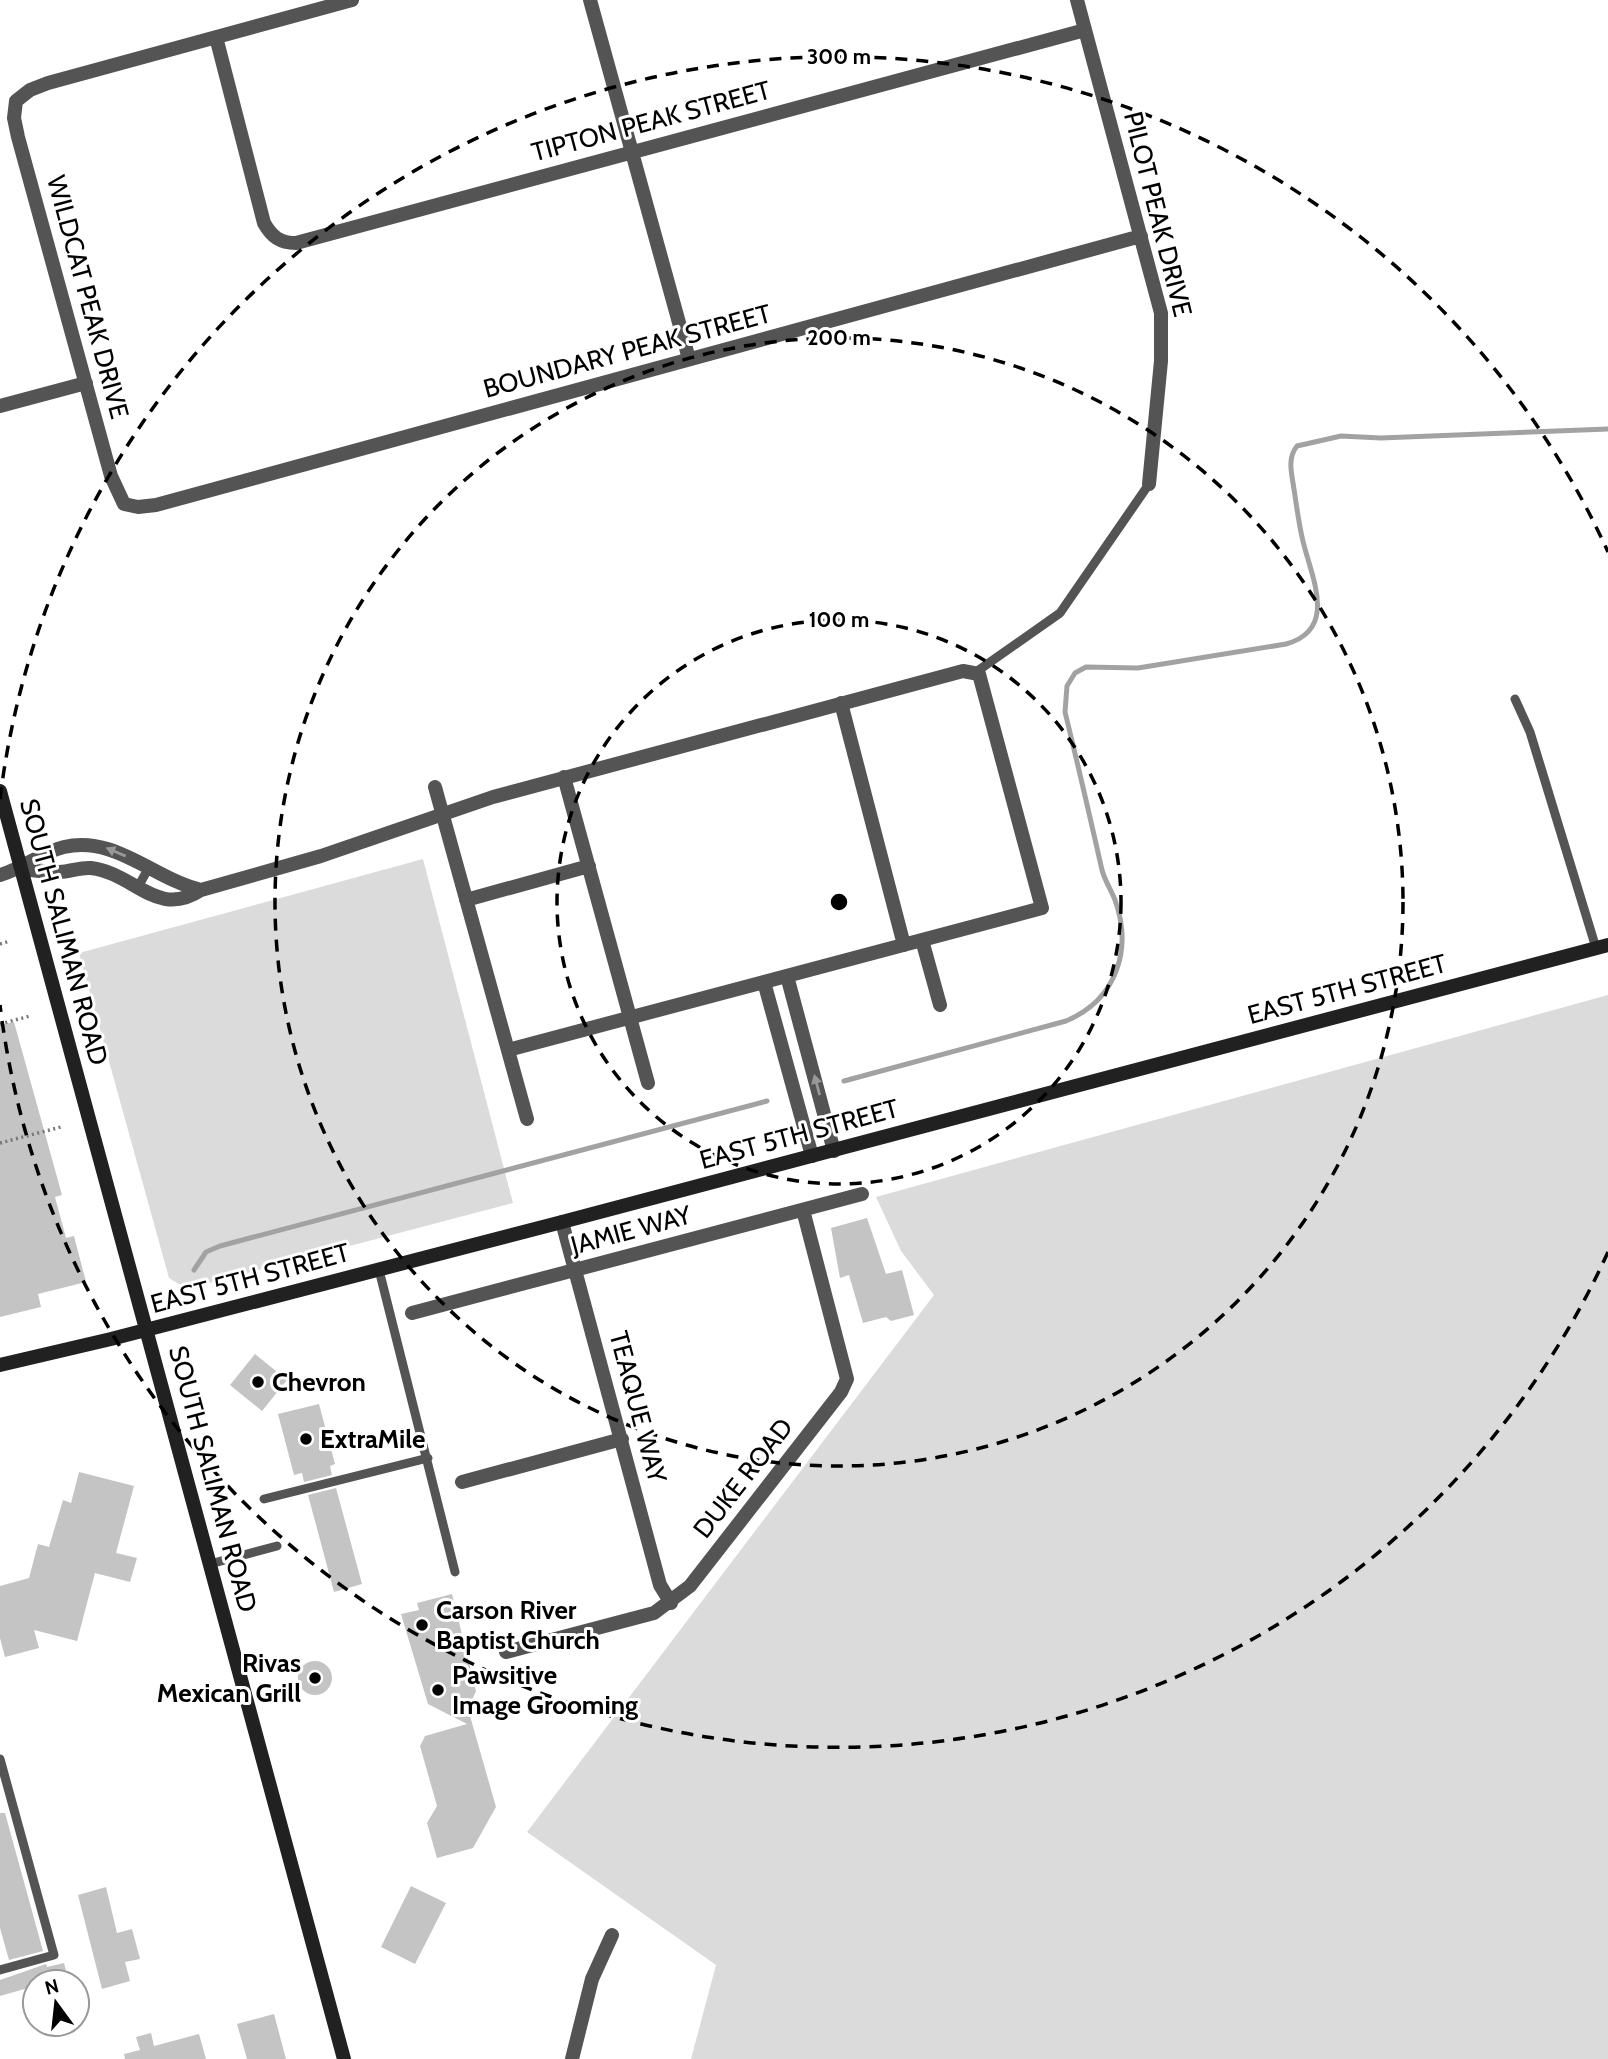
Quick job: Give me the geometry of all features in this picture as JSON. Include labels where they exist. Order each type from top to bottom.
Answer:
[{"type":"main road","name":"SOUTH SALIMAN ROAD","points":[[0,792],[344,2059]]},
{"type":"main road","name":"EAST 5TH STREET","points":[[0,1365],[147,1330],[834,1151],[1602,946]]},
{"type":"street","points":[[216,37],[352,0]]},
{"type":"street","points":[[590,0],[689,359]]},
{"type":"street","name":"PILOT PEAK DRIVE","points":[[1077,0],[1159,303],[1162,335],[1149,484]]},
{"type":"street","name":"TIPTON PEAK STREET","points":[[216,37],[261,211],[271,236],[286,243],[296,243],[1085,30]]},
{"type":"street","name":"WILDCAT PEAK DRIVE","points":[[124,504],[111,476],[18,136],[14,118],[16,101],[30,90],[48,83],[216,37]]},
{"type":"street","name":"BOUNDARY PEAK STREET","points":[[124,504],[138,507],[156,505],[1141,236]]},
{"type":"street","points":[[0,407],[86,383]]},
{"type":"street","points":[[21,869],[60,873],[96,869],[173,901],[188,899],[201,890],[321,856],[564,778],[963,671],[976,672],[1042,908],[508,1050]]},
{"type":"street","points":[[841,704],[904,945]]},
{"type":"street","points":[[564,778],[648,1083]]},
{"type":"street","points":[[435,787],[527,1119]]},
{"type":"street","points":[[0,875],[21,869],[53,850],[79,845],[113,850],[148,869],[201,890]]},
{"type":"street","points":[[466,900],[589,866]]},
{"type":"street","points":[[922,940],[940,1005]]},
{"type":"street","points":[[787,976],[834,1151]]},
{"type":"street","points":[[764,982],[812,1156]]},
{"type":"street","name":"JAMIE WAY","points":[[412,1313],[862,1194]]},
{"type":"street","name":"DUKE ROAD","points":[[506,1652],[654,1612],[671,1603],[699,1575],[841,1392],[846,1379],[803,1210]]},
{"type":"street","name":"TEAQUE WAY","points":[[562,1222],[660,1585],[671,1603]]},
{"type":"street","points":[[462,1482],[622,1439]]},
{"type":"street","points":[[572,2059],[592,1979],[612,1935]]},
{"type":"lane","points":[[976,672],[1060,613],[1149,484]]},
{"type":"lane","points":[[1515,699],[1530,732],[1602,946]]},
{"type":"lane","points":[[138,887],[148,869]]},
{"type":"lane","points":[[778,1034],[801,1028]]},
{"type":"lane","points":[[379,1270],[455,1572]]},
{"type":"lane","points":[[264,1499],[428,1458]]},
{"type":"lane","points":[[210,1564],[277,1546]]},
{"type":"lane","points":[[0,1759],[54,1955],[0,1968]]},
{"type":"path","points":[[0,944],[10,941]]},
{"type":"path","points":[[0,1024],[30,1016]]},
{"type":"path","points":[[0,1143],[61,1127]]},
{"type":"shaded area","points":[[423,859],[513,1203],[187,1289],[169,1278],[79,953]]},
{"type":"shaded area","points":[[1608,995],[1608,2059],[691,2059],[716,1965],[527,1832],[934,1295],[901,1251],[876,1197]]},
{"type":"building","points":[[14,1022],[62,1195],[55,1197],[66,1238],[74,1236],[86,1282],[38,1294],[41,1307],[0,1317],[0,1025]]},
{"type":"building","points":[[867,1218],[886,1274],[902,1270],[914,1315],[891,1321],[886,1317],[863,1323],[849,1275],[840,1278],[831,1228]]},
{"type":"building","name":"Chevron","points":[[255,1354],[287,1380],[262,1411],[230,1385]]},
{"type":"building","name":"ExtraMile","points":[[319,1404],[335,1464],[330,1466],[332,1475],[304,1482],[302,1473],[294,1475],[278,1414]]},
{"type":"building","points":[[79,1472],[134,1486],[116,1553],[137,1558],[130,1582],[95,1573],[77,1641],[34,1630],[39,1648],[5,1657],[0,1638],[0,1586],[29,1578],[38,1544],[49,1547],[63,1500],[71,1503]]},
{"type":"building","points":[[336,1488],[362,1584],[334,1592],[308,1495]]},
{"type":"building","points":[[452,1594],[476,1691],[468,1709],[496,1807],[473,1848],[437,1858],[427,1823],[437,1806],[420,1746],[425,1736],[467,1724],[428,1704],[401,1614],[419,1610],[417,1603]]},
{"type":"building","name":"Rivas Mexican Grill","points":[[315,1661],[327,1666],[332,1678],[327,1690],[315,1695],[303,1690],[298,1678],[303,1666]]},
{"type":"building","points":[[0,1813],[5,1813],[43,1951],[9,1960],[0,1928]]},
{"type":"building","points":[[411,1886],[446,1903],[415,1964],[381,1947]]},
{"type":"building","points":[[106,1887],[117,1933],[132,1929],[140,1959],[125,1962],[130,1981],[102,1989],[78,1895]]},
{"type":"building","points":[[64,1963],[65,1968],[34,1968],[46,1964],[47,1967]]},
{"type":"building","points":[[21,1973],[21,1990],[0,1996],[0,1980]]},
{"type":"building","points":[[274,2014],[286,2059],[247,2059],[237,2024]]},
{"type":"building","points":[[151,2033],[154,2046],[199,2034],[206,2059],[125,2059],[124,2054],[140,2050],[136,2037]]},
{"type":"waterway","points":[[844,1081],[1066,1021],[1083,1012],[1108,987],[1121,955],[1120,919],[1102,870],[1065,712],[1067,686],[1075,673],[1086,667],[1138,668],[1286,644],[1303,637],[1317,614],[1317,599],[1301,530],[1292,474],[1291,459],[1297,446],[1341,436],[1381,438],[1608,429]]},
{"type":"waterway","points":[[194,1270],[206,1252],[220,1246],[767,1101]]},
{"type":"place","name":"Chevron","points":[[258,1382]]},
{"type":"place","name":"ExtraMile","points":[[306,1439]]},
{"type":"place","name":"Carson River Baptist Church","points":[[422,1625]]},
{"type":"place","name":"Rivas Mexican Grill","points":[[315,1678]]},
{"type":"place","name":"Pawsitive Image Grooming","points":[[438,1690]]}]
